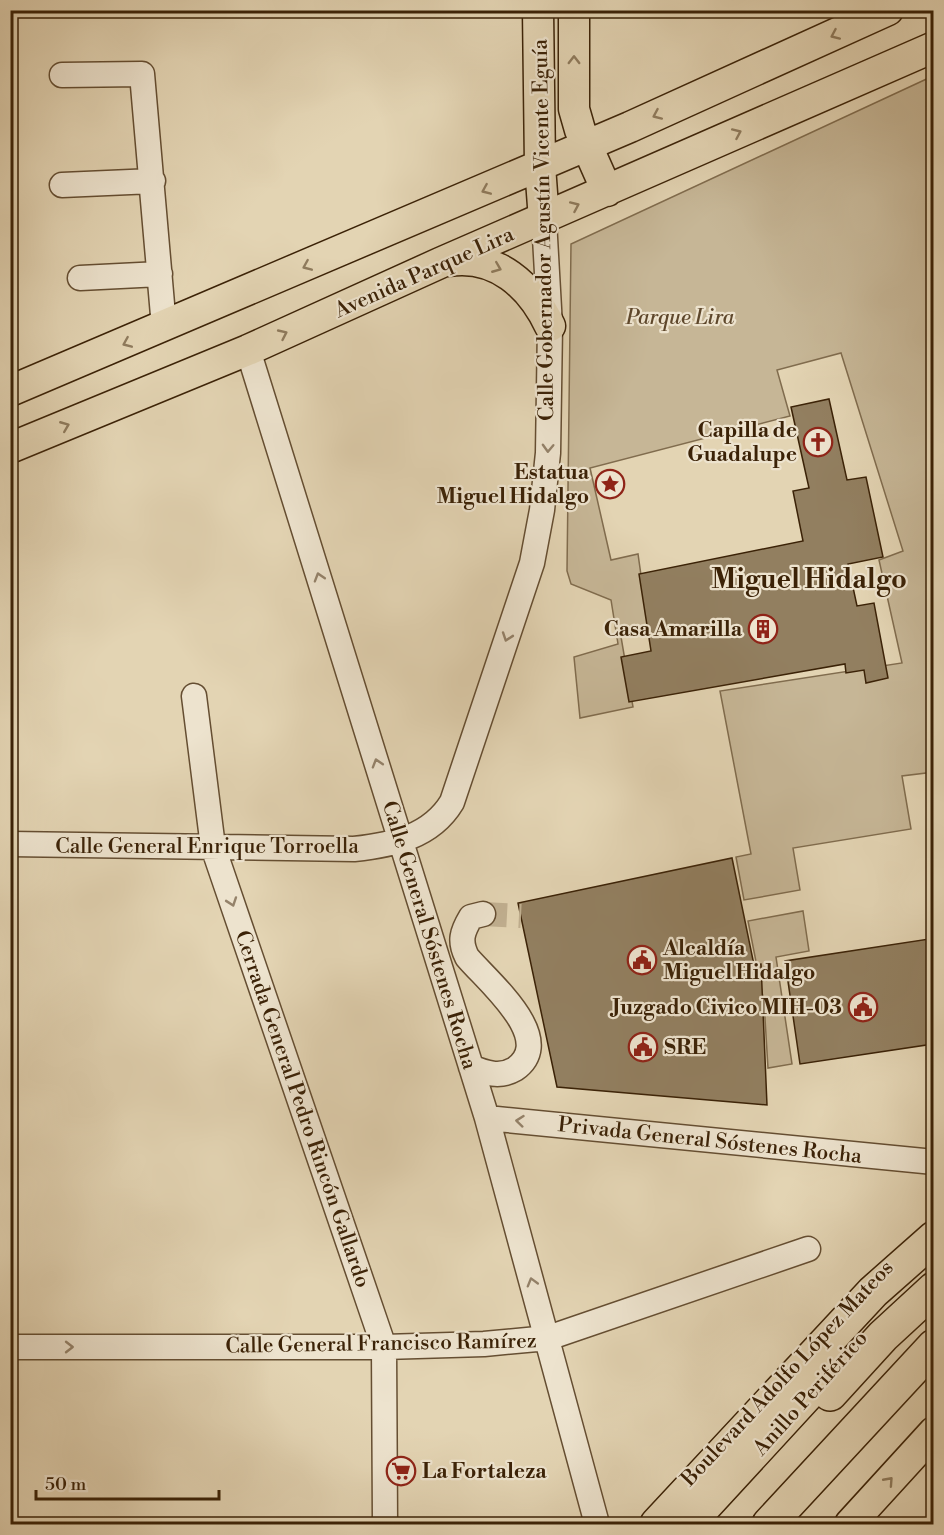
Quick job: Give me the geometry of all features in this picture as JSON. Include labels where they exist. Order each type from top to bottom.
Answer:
[{"type":"highway","points":[[657,1524],[873,1292],[933,1238]]},
{"type":"highway","name":"Anillo Periférico","points":[[688,1524],[883,1311],[933,1263]]},
{"type":"highway","points":[[711,1524],[882,1336],[933,1288]]},
{"type":"highway","points":[[770,1524],[933,1346]]},
{"type":"highway","points":[[779,1524],[933,1346]]},
{"type":"main road","name":"Calle Gobernador Agustín Vicente Eguía","points":[[538,10],[540,166],[544,220]]},
{"type":"main road","name":"Calle Gobernador Agustín Vicente Eguía","points":[[574,10],[574,109],[607,191]]},
{"type":"main road","points":[[10,392],[587,146],[872,14]]},
{"type":"main road","name":"Avenida Parque Lira","points":[[10,448],[248,350],[440,263],[544,220],[933,47]]},
{"type":"main road","points":[[440,263],[472,261],[507,272],[533,296],[550,326]]},
{"type":"main road","name":"Boulevard Adolfo López Mateos","points":[[645,1524],[888,1264],[933,1226]]},
{"type":"main road","points":[[850,1524],[933,1432]]},
{"type":"street","points":[[62,75],[142,74],[164,327]]},
{"type":"street","points":[[62,185],[153,181]]},
{"type":"street","name":"Calle Gobernador Agustín Vicente Eguía","points":[[401,839],[435,825],[452,802],[532,563],[542,510],[548,453],[550,326],[544,220]]},
{"type":"street","points":[[81,278],[160,274]]},
{"type":"street","name":"Calle General Sóstenes Rocha","points":[[248,350],[487,1118],[597,1524]]},
{"type":"street","name":"Cerrada General Pedro Rincón Gallardo","points":[[194,696],[213,847],[384,1347],[385,1524]]},
{"type":"street","name":"Calle General Enrique Torroella","points":[[10,844],[354,849],[375,847],[401,839]]},
{"type":"street","points":[[471,1067],[487,1074],[513,1070],[525,1060],[531,1043],[526,1026],[467,957],[461,945],[463,930],[471,917],[483,915]]},
{"type":"street","name":"Privada General Sóstenes Rocha","points":[[487,1118],[933,1162]]},
{"type":"street","name":"Calle General Francisco Ramírez","points":[[10,1347],[384,1347],[484,1344],[548,1338],[808,1249]]},
{"type":"green space","name":"Parque Lira","points":[[933,76],[934,772],[902,776],[911,829],[793,848],[800,890],[744,900],[736,857],[751,854],[720,691],[902,663],[879,560],[903,551],[841,353],[777,370],[790,416],[590,468],[611,560],[638,554],[648,625],[620,631],[633,707],[580,718],[574,657],[618,644],[611,600],[571,584],[567,571],[571,244]]},
{"type":"green space","points":[[803,911],[809,951],[776,957],[792,1064],[768,1068],[764,1002],[748,921]]},
{"type":"building","name":"Casa Amarilla","points":[[829,399],[847,480],[866,477],[883,557],[848,564],[857,606],[874,603],[888,678],[866,683],[864,670],[846,673],[845,664],[629,702],[621,657],[651,651],[639,574],[803,541],[793,491],[809,488],[791,407]]},
{"type":"building","name":"Alcaldía Miguel Hidalgo","points":[[732,858],[754,965],[761,964],[767,1105],[557,1087],[518,903]]},
{"type":"building","name":"Juzgado Civico MIH-03","points":[[929,939],[933,970],[933,1044],[800,1064],[785,961]]},
{"type":"tunnel","points":[[483,914],[521,916]]},
{"type":"place","name":"Capilla de Guadalupe","points":[[818,442]]},
{"type":"place","name":"Estatua Miguel Hidalgo","points":[[610,484]]},
{"type":"place","name":"Casa Amarilla","points":[[763,629]]},
{"type":"place","name":"Alcaldía Miguel Hidalgo","points":[[642,960]]},
{"type":"place","name":"Juzgado Civico MIH-03","points":[[863,1007]]},
{"type":"place","name":"SRE","points":[[643,1047]]},
{"type":"place","name":"La Fortaleza","points":[[401,1471]]},
{"type":"district","name":"Miguel Hidalgo","points":[[809,579]]}]
